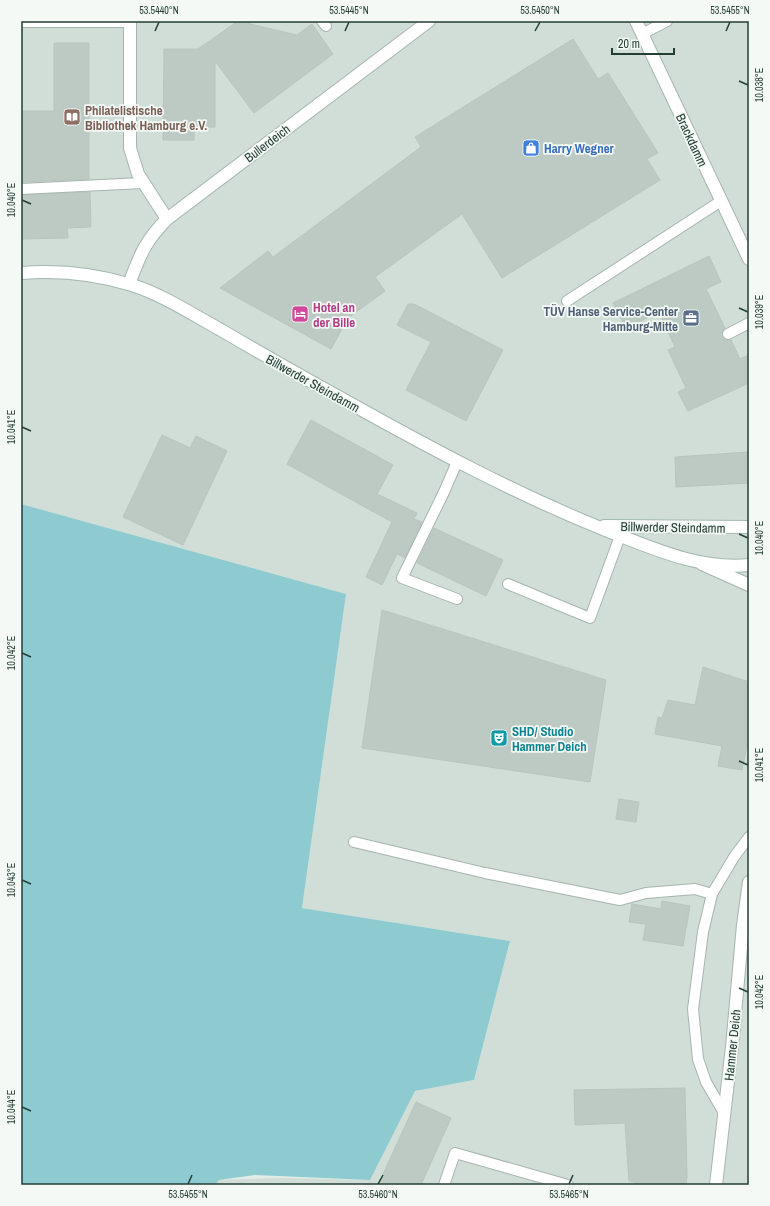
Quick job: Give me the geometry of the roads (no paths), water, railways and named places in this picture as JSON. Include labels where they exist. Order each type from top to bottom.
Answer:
[{"type":"street","points":[[130,21],[130,148],[138,174],[168,219]]},
{"type":"street","name":"Bullerdeich","points":[[129,284],[137,262],[150,236],[168,219],[413,25],[428,21]]},
{"type":"street","name":"Brackdamm","points":[[636,21],[749,259]]},
{"type":"street","name":"Billwerder Steindamm","points":[[21,273],[83,274],[129,284],[182,308],[457,462],[526,497],[620,536],[674,556],[699,562],[725,565],[749,565]]},
{"type":"street","name":"Billwerder Steindamm","points":[[597,526],[749,527]]},
{"type":"street","points":[[699,562],[749,585]]},
{"type":"street","name":"Hammer Deich","points":[[716,1185],[746,926],[749,882]]},
{"type":"lane","points":[[21,22],[130,21]]},
{"type":"lane","points":[[642,34],[667,21]]},
{"type":"lane","points":[[21,189],[143,183]]},
{"type":"lane","points":[[567,301],[721,201]]},
{"type":"lane","points":[[728,334],[749,323]]},
{"type":"lane","points":[[457,462],[402,578],[457,599]]},
{"type":"lane","points":[[508,584],[590,618],[620,536]]},
{"type":"lane","points":[[724,1113],[706,1082],[698,1060],[693,1009],[702,932],[712,894],[734,857],[749,837]]},
{"type":"lane","points":[[354,842],[485,873],[620,900],[646,893],[695,889],[712,894]]},
{"type":"lane","points":[[444,1185],[455,1153],[568,1185]]},
{"type":"water","points":[[21,504],[346,594],[302,908],[510,941],[474,1080],[415,1091],[370,1180],[255,1175],[219,1180],[215,1185],[21,1185]]},
{"type":"place","name":"Philatelistische Bibliothek Hamburg e.V.","points":[[72,117]]},
{"type":"place","name":"Harry Wegner","points":[[531,148]]},
{"type":"place","name":"Hotel an der Bille","points":[[300,314]]},
{"type":"place","name":"TÜV Hanse Service-Center Hamburg-Mitte","points":[[691,318]]},
{"type":"place","name":"SHD/ Studio Hammer Deich","points":[[499,738]]}]
